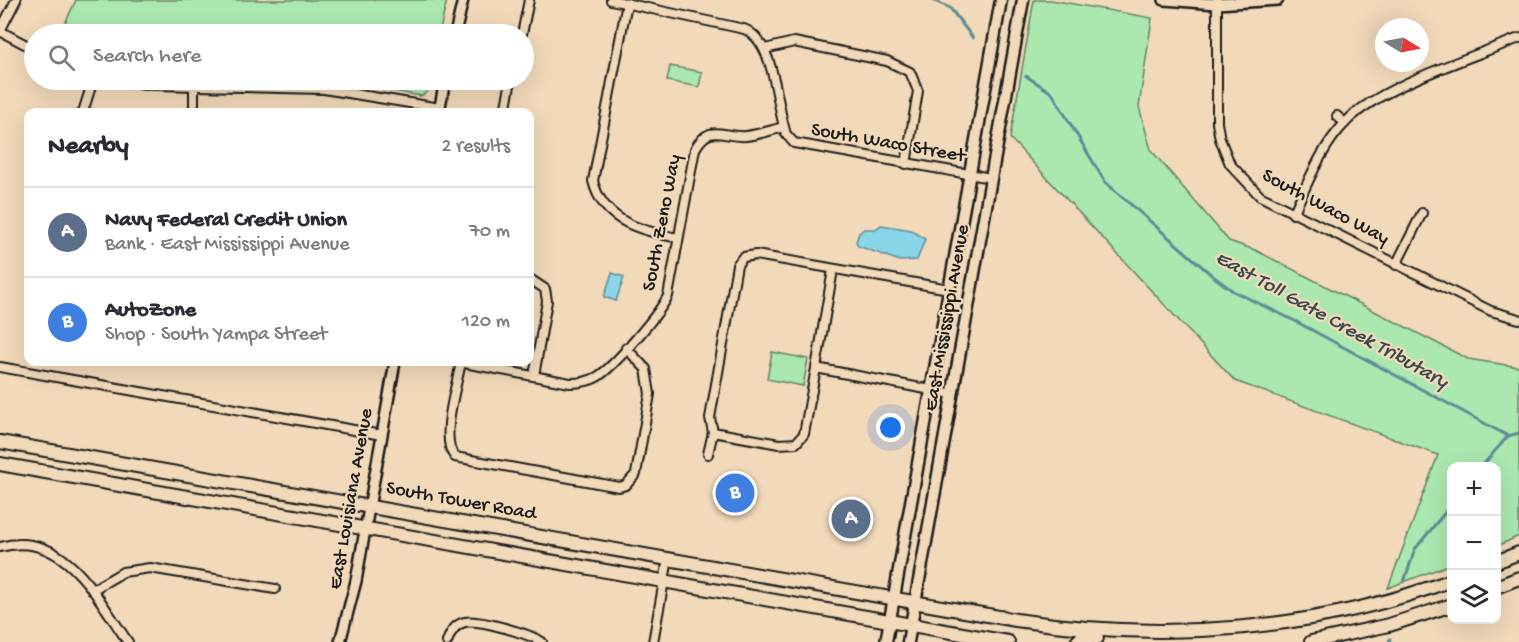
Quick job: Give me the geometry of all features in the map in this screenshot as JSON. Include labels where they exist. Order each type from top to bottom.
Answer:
[{"type":"main road","name":"East Mississippi Avenue","points":[[886,642],[1001,0]]},
{"type":"main road","name":"East Mississippi Avenue","points":[[908,642],[1023,0]]},
{"type":"main road","name":"South Tower Road","points":[[0,442],[1047,626],[1154,633]]},
{"type":"main road","points":[[0,464],[1008,642]]},
{"type":"main road","points":[[1501,560],[1519,553]]},
{"type":"main road","points":[[1501,585],[1519,578]]},
{"type":"main road","points":[[1077,642],[1082,637],[1131,640],[1154,633],[1236,629],[1320,618],[1401,597],[1447,582]]},
{"type":"main road","points":[[1311,642],[1389,625],[1447,606]]},
{"type":"street","points":[[16,0],[0,31],[24,44]]},
{"type":"street","points":[[458,24],[464,0]]},
{"type":"street","points":[[524,24],[529,0]]},
{"type":"street","points":[[611,0],[744,29],[756,35],[765,49],[794,42],[887,61],[910,72],[918,91],[906,164]]},
{"type":"street","points":[[1164,0],[1217,2],[1278,0]]},
{"type":"street","name":"South Waco Way","points":[[1217,2],[1216,110],[1223,150],[1236,173],[1247,186],[1293,214],[1396,265],[1491,311],[1519,319]]},
{"type":"street","points":[[627,3],[593,181],[600,199],[631,227],[678,238]]},
{"type":"street","points":[[1293,214],[1324,151],[1345,123],[1379,97],[1519,38]]},
{"type":"street","name":"South Waco Street","points":[[765,49],[784,127],[789,138],[801,146],[991,178]]},
{"type":"street","points":[[84,108],[90,90]]},
{"type":"street","points":[[194,90],[194,108]]},
{"type":"street","points":[[329,90],[428,108]]},
{"type":"street","points":[[439,108],[443,90]]},
{"type":"street","points":[[506,108],[509,90]]},
{"type":"street","points":[[1337,116],[1345,123]]},
{"type":"street","name":"South Zeno Way","points":[[481,366],[570,382],[585,381],[603,373],[660,309],[668,296],[695,149],[699,142],[711,134],[746,136],[784,127]]},
{"type":"street","name":"South Waco Way","points":[[1396,265],[1422,213]]},
{"type":"street","points":[[708,454],[713,432],[710,418],[737,265],[743,257],[756,255],[949,289]]},
{"type":"street","points":[[713,432],[779,444],[796,443],[804,434],[833,270]]},
{"type":"street","points":[[534,281],[540,283],[547,295],[534,376]]},
{"type":"street","points":[[459,366],[447,439],[455,457],[619,487],[626,485],[636,474],[650,394],[646,369],[626,348]]},
{"type":"street","name":"East Louisiana Avenue","points":[[340,642],[351,604],[366,528],[394,366]]},
{"type":"street","points":[[0,367],[382,435]]},
{"type":"street","points":[[816,368],[952,394]]},
{"type":"street","points":[[0,547],[22,544],[49,549],[69,562],[92,590],[128,642]]},
{"type":"street","points":[[653,642],[668,559]]},
{"type":"street","points":[[92,590],[123,572],[150,567],[275,589]]},
{"type":"street","points":[[447,642],[455,627],[466,621],[525,632],[542,642]]},
{"type":"green space","points":[[76,0],[447,0],[441,24],[65,24]]},
{"type":"green space","points":[[1034,0],[1051,0],[1152,18],[1139,107],[1151,150],[1229,241],[1255,250],[1468,359],[1519,367],[1519,536],[1501,544],[1501,462],[1447,462],[1447,566],[1388,588],[1438,455],[1235,381],[1010,138]]},
{"type":"green space","points":[[670,66],[702,72],[699,87],[667,81]]},
{"type":"green space","points":[[388,90],[428,90],[421,96]]},
{"type":"green space","points":[[772,352],[808,359],[803,386],[767,379]]},
{"type":"water","points":[[881,225],[911,230],[925,239],[917,260],[900,261],[858,246],[856,242],[859,233],[864,229],[876,229]]},
{"type":"water","points":[[612,273],[624,277],[616,301],[604,297]]},
{"type":"waterway","points":[[932,0],[950,8],[973,38]]},
{"type":"waterway","name":"East Toll Gate Creek Tributary","points":[[1026,76],[1052,93],[1105,182],[1233,291],[1295,321],[1508,436],[1519,433]]},
{"type":"waterway","points":[[1485,462],[1508,436]]},
{"type":"waterway","points":[[1404,582],[1415,549],[1447,510]]},
{"type":"place","name":"AutoZone","points":[[735,493]]},
{"type":"place","name":"Navy Federal Credit Union","points":[[851,519]]}]
